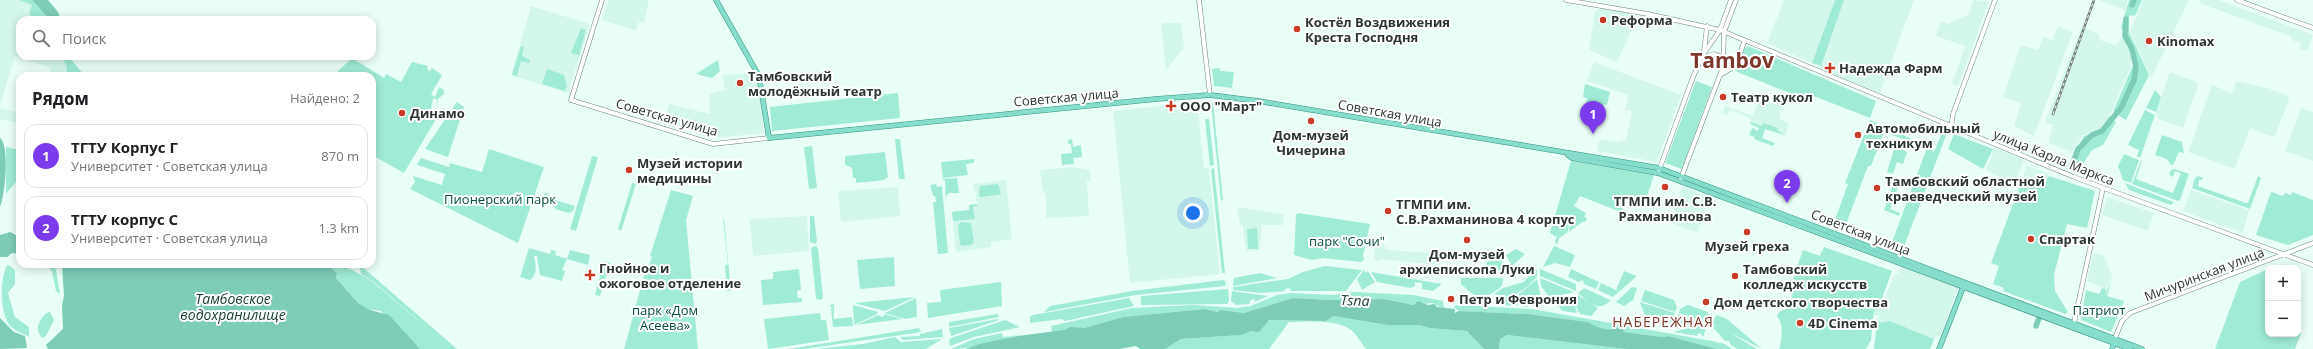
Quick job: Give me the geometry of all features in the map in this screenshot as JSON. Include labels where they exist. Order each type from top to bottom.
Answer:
[{"type":"main road","name":"Советская улица","points":[[602,0],[571,100],[713,144],[1210,96],[1258,101],[1567,154],[1572,158],[1659,170],[2113,341],[2142,349]]},
{"type":"main road","points":[[716,0],[759,76],[769,138]]},
{"type":"main road","points":[[1200,0],[1210,96]]},
{"type":"main road","name":"улица Карла Маркса","points":[[1566,0],[1707,26],[1722,31],[1951,128],[2103,188],[2313,265]]},
{"type":"main road","points":[[1681,178],[1724,63],[1722,31],[1731,0]]},
{"type":"main road","points":[[1659,170],[1701,59],[1722,31],[1736,0]]},
{"type":"main road","points":[[1951,128],[1953,114],[1995,0]]},
{"type":"main road","points":[[2238,0],[2313,28]]},
{"type":"main road","points":[[1704,53],[1707,26]]},
{"type":"main road","points":[[1720,75],[1735,66],[1745,40]]},
{"type":"main road","points":[[1701,59],[1708,54],[1714,54],[1721,58],[1724,63]]},
{"type":"main road","points":[[2073,325],[2103,188]]},
{"type":"main road","name":"Мичуринская улица","points":[[2113,341],[2122,321],[2130,313],[2313,243]]},
{"type":"main road","points":[[1939,349],[1964,285]]},
{"type":"main road","points":[[2112,349],[2113,341],[2130,349]]},
{"type":"shaded area","points":[[0,0],[19,0],[33,5],[29,14],[32,16],[16,16],[16,56],[0,106]]},
{"type":"shaded area","points":[[609,0],[649,0],[644,23],[639,22],[636,31],[602,20]]},
{"type":"shaded area","points":[[1784,0],[1835,0],[1812,63],[1767,43]]},
{"type":"shaded area","points":[[1844,0],[1914,0],[1880,93],[1820,69]]},
{"type":"shaded area","points":[[1974,0],[1989,2],[1958,86],[1952,84],[1965,46],[1936,36],[1941,21],[1948,24],[1968,15]]},
{"type":"shaded area","points":[[2099,0],[2128,0],[2125,10]]},
{"type":"shaded area","points":[[2143,0],[2189,0],[2151,78],[2130,32]]},
{"type":"shaded area","points":[[2200,0],[2219,0],[2313,35],[2307,51],[2299,49],[2301,43],[2291,40],[2292,37],[2199,3]]},
{"type":"shaded area","points":[[531,6],[590,24],[568,93],[511,75]]},
{"type":"shaded area","points":[[1600,8],[1634,14],[1633,27],[1617,62],[1589,50],[1595,12]]},
{"type":"shaded area","points":[[1163,23],[1181,23],[1184,48],[1166,70],[1161,25]]},
{"type":"shaded area","points":[[2058,26],[2073,32],[2034,136],[2014,126],[2021,103],[2003,97],[2021,45],[2038,50],[2043,37],[2053,40]]},
{"type":"shaded area","points":[[2082,26],[2099,35],[2100,40],[2115,45],[2124,36],[2131,49],[2131,67],[2112,111],[2099,131],[2083,135],[2072,152],[2048,143],[2053,125],[2045,122]]},
{"type":"shaded area","points":[[27,60],[64,60],[67,68],[66,72],[50,72],[51,68]]},
{"type":"shaded area","points":[[1594,62],[1681,95],[1657,162],[1597,151],[1600,139],[1617,142],[1626,140],[1632,111],[1625,110],[1628,95],[1587,81]]},
{"type":"shaded area","points":[[2170,72],[2199,83],[2183,128],[2158,119],[2156,112]]},
{"type":"shaded area","points":[[755,73],[758,79],[764,133],[717,138],[664,122],[669,104],[710,114],[709,94],[725,90],[723,75]]},
{"type":"shaded area","points":[[2236,81],[2268,88],[2288,96],[2289,100],[2275,136],[2273,137],[2250,128],[2235,169],[2188,152],[2212,85],[2232,93]]},
{"type":"shaded area","points":[[1760,98],[1783,107],[1779,118],[1789,124],[1785,136],[1779,133],[1777,128],[1763,123],[1761,126],[1751,122],[1749,124],[1751,118],[1730,110],[1728,115],[1722,114],[1725,106],[1753,116]]},
{"type":"shaded area","points":[[1189,103],[1189,110],[1198,109],[1204,168],[1209,168],[1220,274],[1130,283],[1113,111]]},
{"type":"shaded area","points":[[0,108],[16,112],[16,123],[0,119]]},
{"type":"shaded area","points":[[2301,108],[2313,112],[2313,161],[2285,151]]},
{"type":"shaded area","points":[[1995,148],[2024,160],[2014,185],[1986,170]]},
{"type":"shaded area","points":[[2027,166],[2047,173],[2049,176],[2046,184],[2030,186],[2021,183]]},
{"type":"shaded area","points":[[1073,167],[1090,170],[1091,181],[1087,181],[1089,216],[1046,218],[1046,196],[1042,189],[1040,170]]},
{"type":"shaded area","points":[[1006,180],[1012,239],[991,242],[991,247],[956,252],[952,212],[969,210],[969,205],[977,204],[975,190],[973,189],[974,184]]},
{"type":"shaded area","points":[[898,187],[900,216],[841,222],[838,191]]},
{"type":"shaded area","points":[[1683,187],[1708,196],[1698,232],[1685,229],[1670,222]]},
{"type":"shaded area","points":[[2191,190],[2249,210],[2243,233],[2183,211]]},
{"type":"shaded area","points":[[2107,197],[2154,213],[2148,231],[2102,215]]},
{"type":"shaded area","points":[[1237,207],[1284,214],[1283,225],[1262,225],[1260,250],[1246,251],[1243,226],[1240,224]]},
{"type":"shaded area","points":[[807,216],[809,251],[753,256],[750,219]]},
{"type":"shaded area","points":[[1375,243],[1385,244],[1384,248],[1389,250],[1441,254],[1440,265],[1381,259],[1378,261],[1374,259]]},
{"type":"shaded area","points":[[2093,253],[2103,255],[2112,275],[2106,289],[2087,281]]},
{"type":"shaded area","points":[[1902,266],[1958,288],[1941,334],[1934,339],[1890,321],[1877,323],[1878,316],[1873,315],[1875,307],[1882,304],[1895,273],[1898,274]]},
{"type":"green space","points":[[19,0],[32,0],[46,16],[32,16],[29,14],[32,5]]},
{"type":"green space","points":[[1835,0],[1844,0],[1821,66],[1812,63]]},
{"type":"green space","points":[[2129,0],[2142,0],[2135,16],[2131,15],[2129,17],[2129,32],[2149,75],[2126,120],[2113,112],[2133,65],[2131,48],[2121,27]]},
{"type":"green space","points":[[581,28],[586,30],[579,55],[571,53]]},
{"type":"green space","points":[[521,46],[524,47],[522,56],[530,60],[529,63],[521,61],[517,76],[512,75]]},
{"type":"green space","points":[[1748,46],[1876,101],[1870,118],[1806,93],[1802,98],[1735,71],[1744,49]]},
{"type":"green space","points":[[64,60],[71,60],[82,72],[66,72],[67,68]]},
{"type":"green space","name":"Динамо","points":[[350,60],[355,60],[374,72],[337,72]]},
{"type":"green space","points":[[718,60],[720,71],[712,78],[696,74]]},
{"type":"green space","name":"Динамо","points":[[412,62],[428,66],[427,69],[430,71],[432,68],[442,75],[431,94],[435,97],[439,87],[444,90],[444,94],[438,99],[436,108],[437,100],[434,98],[431,109],[436,119],[404,173],[376,157],[376,73],[384,78],[386,74],[401,82]]},
{"type":"green space","points":[[1219,68],[1220,71],[1234,72],[1232,88],[1214,86],[1212,69]]},
{"type":"green space","points":[[547,69],[564,75],[567,86],[565,91],[542,84]]},
{"type":"green space","points":[[1696,81],[1712,87],[1682,169],[1665,163]]},
{"type":"green space","points":[[1585,84],[1610,92],[1607,105],[1604,104],[1603,108],[1586,105],[1587,98],[1583,97]]},
{"type":"green space","points":[[2155,90],[2161,97],[2156,112],[2146,108]]},
{"type":"green space","points":[[898,93],[900,118],[772,131],[770,107]]},
{"type":"green space","points":[[457,102],[464,107],[448,157],[425,149]]},
{"type":"green space","points":[[1211,103],[1213,103],[1223,200],[1221,201]]},
{"type":"green space","points":[[2145,110],[2155,115],[2140,158],[2137,156],[2139,150],[2128,145]]},
{"type":"green space","points":[[2109,116],[2116,122],[2103,145],[2092,150],[2081,167],[2075,169],[2068,166],[2084,136],[2099,132]]},
{"type":"green space","points":[[1205,119],[1209,119],[1214,165],[1210,166]]},
{"type":"green space","points":[[1870,120],[1927,146],[1926,148],[1884,132],[1871,166],[1868,166],[1843,232],[1832,228],[1848,184],[1845,183]]},
{"type":"green space","points":[[1751,122],[1761,126],[1763,123],[1778,128],[1777,130],[1784,135],[1765,129],[1762,138],[1775,143],[1773,146],[1754,139],[1755,137],[1749,135],[1752,128],[1758,131],[1759,128],[1750,124]]},
{"type":"green space","points":[[1943,130],[1947,133],[1903,249],[1891,245],[1928,145],[1934,147],[1932,151],[1934,152]]},
{"type":"green space","points":[[1954,134],[1993,149],[1983,169],[1948,149]]},
{"type":"green space","points":[[2162,135],[2182,142],[2184,153],[2179,152],[2173,165],[2171,165],[2167,159],[2155,155]]},
{"type":"green space","points":[[895,139],[900,139],[905,179],[899,179]]},
{"type":"green space","points":[[1072,139],[1073,147],[1081,145],[1082,157],[1073,158],[1074,164],[1062,165],[1061,154],[1072,153],[1071,144],[1068,144],[1068,140]]},
{"type":"green space","points":[[812,146],[817,188],[809,189],[804,147]]},
{"type":"green space","points":[[1895,146],[1907,152],[1903,164],[1897,162],[1893,174],[1887,172]]},
{"type":"green space","points":[[6,147],[16,149],[16,182],[6,194]]},
{"type":"green space","name":"Пионерский парк","points":[[489,149],[544,167],[518,243],[410,189],[415,182],[413,176],[442,185],[445,174],[417,165],[421,158],[449,167],[450,163],[482,172]]},
{"type":"green space","points":[[885,152],[888,178],[885,178],[885,180],[856,183],[856,178],[853,178],[852,168],[845,165],[845,156]]},
{"type":"green space","points":[[2124,154],[2139,160],[2131,183],[2123,180],[2118,166]]},
{"type":"green space","points":[[592,156],[598,157],[576,231],[570,229]]},
{"type":"green space","points":[[974,159],[974,163],[966,164],[968,175],[943,178],[941,162]]},
{"type":"green space","points":[[1571,161],[1654,175],[1645,202],[1628,195],[1621,212],[1580,196],[1574,206],[1586,213],[1584,217],[1587,218],[1585,222],[1582,222],[1569,232],[1571,222],[1567,233],[1559,238],[1557,245],[1555,241],[1557,237],[1550,233]]},
{"type":"green space","points":[[2141,161],[2136,179],[2173,193],[2181,173],[2175,171],[2173,177],[2169,175],[2171,170],[2175,169],[2189,174],[2180,200],[2178,201],[2132,184]]},
{"type":"green space","points":[[1214,168],[1225,273],[1222,273],[1211,169]]},
{"type":"green space","name":"Спартак","points":[[2049,176],[2095,191],[2087,228],[2067,224],[2054,275],[2055,291],[2068,312],[2065,314],[2003,291],[2004,288],[1993,284],[1999,266],[1991,263],[2021,183],[2030,186],[2033,182],[2046,182]]},
{"type":"green space","points":[[2198,176],[2203,178],[2202,180],[2199,180],[2198,186],[2246,203],[2248,203],[2258,176],[2261,178],[2250,209],[2192,188],[2195,178]]},
{"type":"green space","points":[[1896,177],[1901,179],[1890,209],[1900,213],[1899,216],[1884,210]]},
{"type":"green space","points":[[957,178],[959,193],[949,193],[946,196],[946,208],[945,181],[942,179]]},
{"type":"green space","points":[[632,183],[636,184],[621,231],[618,229]]},
{"type":"green space","points":[[2125,183],[2174,202],[2171,205],[2129,190]]},
{"type":"green space","points":[[936,184],[937,187],[942,186],[948,253],[938,254],[933,202],[936,202],[930,185]]},
{"type":"green space","points":[[998,184],[1001,193],[999,195],[979,196],[980,186]]},
{"type":"green space","name":"парк «Дом Асеева»","points":[[671,190],[693,196],[686,220],[698,349],[624,349],[647,265],[649,265],[652,257],[650,256]]},
{"type":"green space","points":[[2271,192],[2283,196],[2285,193],[2291,195],[2292,192],[2313,200],[2313,235],[2288,245],[2256,235]]},
{"type":"green space","points":[[545,193],[549,194],[548,198],[575,206],[573,211],[569,213],[555,209],[554,206],[542,202]]},
{"type":"green space","points":[[977,204],[977,206],[973,207],[975,219],[953,221],[952,212],[969,210],[969,205]]},
{"type":"green space","name":"парк \"Сочи\"","points":[[1298,213],[1370,224],[1363,256],[1364,260],[1361,262],[1323,258],[1312,260],[1294,255],[1296,215]]},
{"type":"green space","points":[[810,216],[814,216],[817,242],[815,244],[810,242]]},
{"type":"green space","points":[[724,219],[731,291],[727,291],[725,266],[728,264]]},
{"type":"green space","points":[[961,222],[971,223],[974,242],[971,245],[962,246],[960,244],[958,226]]},
{"type":"green space","points":[[1257,228],[1258,249],[1248,249],[1247,229]]},
{"type":"green space","points":[[815,246],[818,248],[823,298],[821,300],[816,299],[811,248]]},
{"type":"green space","points":[[1554,246],[1575,255],[1570,267],[1555,263],[1543,267]]},
{"type":"green space","points":[[1824,247],[1892,271],[1880,304],[1874,311],[1871,340],[1866,349],[1779,349],[1782,337],[1782,328],[1777,316],[1779,312],[1791,307],[1794,276],[1803,250],[1820,256]]},
{"type":"green space","points":[[529,248],[550,254],[551,250],[556,251],[555,255],[567,259],[562,270],[565,271],[562,281],[540,275],[537,256],[534,256],[536,269],[533,278],[530,280],[520,277]]},
{"type":"green space","points":[[1516,249],[1525,254],[1512,266],[1506,255]]},
{"type":"green space","points":[[570,250],[590,255],[588,265],[567,259]]},
{"type":"green space","points":[[894,257],[895,286],[860,289],[857,260]]},
{"type":"green space","points":[[1502,257],[1503,270],[1486,270],[1487,262]]},
{"type":"green space","points":[[604,261],[610,263],[600,296],[595,295]]},
{"type":"green space","points":[[7,265],[15,270],[15,284],[8,293],[15,317],[29,327],[29,337],[12,328],[5,317],[2,302],[2,286]]},
{"type":"green space","points":[[1325,266],[1362,270],[1346,291],[1290,291],[1291,289],[1288,288],[1284,290],[1286,291],[1261,293],[1233,290],[1233,287],[1288,279],[1303,272]]},
{"type":"green space","points":[[50,268],[56,268],[60,294],[56,291],[52,272]]},
{"type":"green space","points":[[331,268],[347,268],[360,274],[374,283],[438,337],[375,283],[361,274],[360,268],[364,268],[457,349],[420,349],[381,311],[366,309],[359,304],[336,278],[337,273]]},
{"type":"green space","points":[[799,269],[801,290],[797,291],[798,298],[802,298],[802,302],[763,305],[761,280],[773,279],[773,272]]},
{"type":"green space","points":[[1535,269],[1537,270],[1537,277],[1523,290],[1507,296],[1494,294],[1503,288],[1524,282]]},
{"type":"green space","points":[[1540,269],[1576,284],[1576,291],[1540,276]]},
{"type":"green space","points":[[1571,269],[1599,282],[1596,289],[1584,284],[1583,280],[1579,282],[1568,277]]},
{"type":"green space","points":[[1364,270],[1366,273],[1368,271],[1375,282],[1362,290],[1357,279]]},
{"type":"green space","points":[[2265,270],[2265,337],[2300,337],[2295,349],[2215,349],[2240,282]]},
{"type":"green space","points":[[1624,271],[1637,276],[1613,297],[1598,290],[1601,283],[1616,290]]},
{"type":"green space","points":[[1371,272],[1442,284],[1433,291],[1422,289],[1422,283],[1415,282],[1415,286],[1411,288],[1377,282]]},
{"type":"green space","points":[[1260,273],[1277,278],[1233,286],[1234,278]]},
{"type":"green space","name":"Патриот","points":[[2112,277],[2107,296],[2124,301],[2111,332],[2081,320],[2086,290],[2099,294],[2102,288],[2106,289],[2105,296]]},
{"type":"green space","points":[[1461,278],[1503,278],[1502,286],[1489,295],[1481,297],[1473,294],[1461,285]]},
{"type":"green space","points":[[1540,278],[1574,292],[1561,295],[1556,302],[1553,302],[1541,286]]},
{"type":"green space","points":[[1537,279],[1541,298],[1535,308],[1531,304],[1527,305],[1529,307],[1521,306],[1522,305],[1519,303],[1516,306],[1504,305],[1505,303],[1502,301],[1498,305],[1499,298],[1518,295]]},
{"type":"green space","points":[[1223,280],[1226,282],[1225,286],[1136,295],[1044,312],[1050,306],[1132,291]]},
{"type":"green space","points":[[1001,282],[1002,306],[928,318],[927,303],[941,302],[940,290]]},
{"type":"green space","points":[[1632,287],[1637,288],[1633,300],[1624,306],[1616,302]]},
{"type":"green space","points":[[1584,288],[1610,301],[1601,306],[1594,305],[1578,293]]},
{"type":"green space","points":[[1228,289],[1229,301],[1227,304],[1141,305],[1141,296]]},
{"type":"green space","points":[[1645,290],[1674,300],[1677,308],[1675,312],[1641,301]]},
{"type":"green space","points":[[1232,291],[1268,296],[1255,302],[1255,300],[1252,299],[1249,302],[1250,304],[1236,305],[1231,301]]},
{"type":"green space","points":[[1355,292],[1413,295],[1443,301],[1444,309],[1432,303],[1415,305],[1384,299],[1332,300],[1293,298],[1244,313],[1222,310],[1217,312],[1205,309],[1123,317],[1084,328],[1052,332],[1051,326],[1132,308],[1194,305],[1237,308],[1251,306],[1277,295],[1291,293],[1333,295]]},
{"type":"green space","points":[[1575,295],[1574,302],[1577,313],[1562,311],[1558,305],[1559,299]]},
{"type":"green space","points":[[1578,295],[1598,308],[1591,316],[1580,314],[1576,303]]},
{"type":"green space","points":[[915,297],[885,311],[854,303]]},
{"type":"green space","points":[[916,298],[917,317],[905,319],[885,313]]},
{"type":"green space","points":[[1129,298],[1134,306],[1065,321],[1061,319],[1030,323],[1030,317],[1033,315]]},
{"type":"green space","points":[[1640,302],[1675,313],[1672,322],[1664,326],[1645,316]]},
{"type":"green space","points":[[834,305],[834,319],[852,317],[853,326],[833,327],[831,309]]},
{"type":"green space","points":[[853,305],[878,312],[877,314],[854,325]]},
{"type":"green space","points":[[1456,305],[1532,309],[1712,341],[1725,344],[1732,349],[1717,349],[1668,336],[1662,337],[1624,332],[1624,327],[1615,326],[1609,330],[1595,327],[1588,322],[1528,314],[1459,311],[1454,307]]},
{"type":"green space","points":[[1688,305],[1708,312],[1707,322],[1679,313],[1680,309]]},
{"type":"green space","points":[[50,312],[54,320],[46,336],[42,338],[38,331],[38,325],[46,313]]},
{"type":"green space","points":[[820,313],[821,320],[826,320],[829,340],[768,349],[764,319]]},
{"type":"green space","points":[[885,314],[902,319],[856,325],[878,315],[883,317]]},
{"type":"green space","points":[[998,314],[999,317],[949,327],[949,322]]},
{"type":"green space","points":[[1678,314],[1703,323],[1677,329],[1674,323]]},
{"type":"green space","points":[[1717,315],[1727,319],[1762,349],[1711,323]]},
{"type":"green space","points":[[1333,316],[1387,325],[1420,325],[1429,328],[1467,331],[1484,349],[1366,349],[1351,330],[1342,325],[1327,322],[1289,322],[1269,349],[1165,349],[1181,339],[1241,335],[1269,320],[1326,321]]},
{"type":"green space","points":[[999,320],[951,336],[949,328]]},
{"type":"green space","points":[[1005,320],[1020,327],[974,337],[950,346],[949,340],[951,338]]},
{"type":"green space","points":[[1890,321],[1934,339],[1930,349],[1874,349],[1877,323]]},
{"type":"green space","points":[[1704,324],[1707,325],[1703,337],[1700,333],[1697,334],[1698,336],[1673,332]]},
{"type":"green space","points":[[1710,324],[1722,328],[1757,349],[1737,349],[1730,344],[1730,342],[1724,340]]},
{"type":"green space","points":[[919,328],[921,332],[804,349],[789,349]]},
{"type":"green space","points":[[942,329],[943,337],[903,340],[900,337],[920,336],[920,334]]},
{"type":"green space","points":[[1002,333],[1003,337],[1021,335],[977,346],[951,349],[974,339]]},
{"type":"green space","points":[[1507,335],[1626,349],[1499,349],[1500,339]]},
{"type":"green space","points":[[895,337],[901,342],[942,339],[926,349],[816,349],[863,344]]},
{"type":"water","points":[[32,0],[48,0],[60,16],[46,16]]},
{"type":"water","points":[[0,138],[5,150],[6,171],[4,193],[0,207]]},
{"type":"water","points":[[10,232],[16,235],[16,254],[12,253],[7,257],[0,257],[0,235]]},
{"type":"water","name":"Тамбовское водохранилище","points":[[62,268],[331,268],[337,273],[336,278],[359,304],[370,310],[389,315],[420,349],[48,349],[46,345],[63,329],[62,306],[64,296]]},
{"type":"water","name":"Tsna","points":[[1293,298],[1332,300],[1384,299],[1414,305],[1418,301],[1428,305],[1434,304],[1437,307],[1455,309],[1455,313],[1459,311],[1528,314],[1588,322],[1604,329],[1611,329],[1615,326],[1623,327],[1624,332],[1662,337],[1668,336],[1717,349],[1626,349],[1507,335],[1500,339],[1499,349],[1484,349],[1467,331],[1429,328],[1420,325],[1387,325],[1333,316],[1326,321],[1269,320],[1259,332],[1251,331],[1241,335],[1181,339],[1165,349],[1140,349],[1136,346],[1120,349],[965,349],[979,344],[1018,336],[1064,330],[1071,327],[1084,328],[1123,317],[1205,309],[1217,312],[1221,310],[1244,313]]},
{"type":"water","points":[[0,318],[14,332],[25,336],[27,348],[0,349]]},
{"type":"waterway","points":[[2132,5],[2134,0]]},
{"type":"waterway","points":[[2071,168],[2078,149],[2092,135],[2102,131],[2121,108],[2134,80],[2136,67],[2132,49],[2125,36],[2126,19]]},
{"type":"waterway","points":[[2036,326],[2039,318]]},
{"type":"railway","points":[[2053,114],[2094,0]]},
{"type":"place","name":"Реформа","points":[[1603,20]]},
{"type":"place","name":"Костёл Воздвижения Креста Господня","points":[[1297,29]]},
{"type":"place","name":"Kinomax","points":[[2149,41]]},
{"type":"place","name":"Надежда Фарм","points":[[1830,68]]},
{"type":"place","name":"Тамбовский молодёжный театр","points":[[740,83]]},
{"type":"place","name":"Театр кукол","points":[[1723,97]]},
{"type":"place","name":"ООО \"Март\"","points":[[1171,106]]},
{"type":"place","name":"Динамо","points":[[402,113]]},
{"type":"place","name":"Дом-музей Чичерина","points":[[1311,121]]},
{"type":"place","name":"ТГТУ Корпус Г","points":[[1593,134]]},
{"type":"place","name":"Автомобильный техникум","points":[[1858,135]]},
{"type":"place","name":"Музей истории медицины","points":[[629,170]]},
{"type":"place","name":"ТГМПИ им. С.В. Рахманинова","points":[[1665,187]]},
{"type":"place","name":"Тамбовский областной краеведческий музей","points":[[1877,188]]},
{"type":"place","name":"ТГТУ корпус С","points":[[1787,203]]},
{"type":"place","name":"ТГМПИ им. С.В.Рахманинова 4 корпус","points":[[1388,211]]},
{"type":"place","name":"Музей греха","points":[[1747,232]]},
{"type":"place","name":"Спартак","points":[[2031,239]]},
{"type":"place","name":"Дом-музей архиепископа Луки","points":[[1467,240]]},
{"type":"place","name":"Гнойное и ожоговое отделение","points":[[590,275]]},
{"type":"place","name":"Тамбовский колледж искусств","points":[[1735,276]]},
{"type":"place","name":"Петр и Феврония","points":[[1451,299]]},
{"type":"place","name":"Дом детского творчества","points":[[1706,302]]},
{"type":"place","name":"4D Cinema","points":[[1800,323]]},
{"type":"district","name":"Tambov","points":[[1732,60]]},
{"type":"district","name":"НАБЕРЕЖНАЯ","points":[[1663,321]]}]
